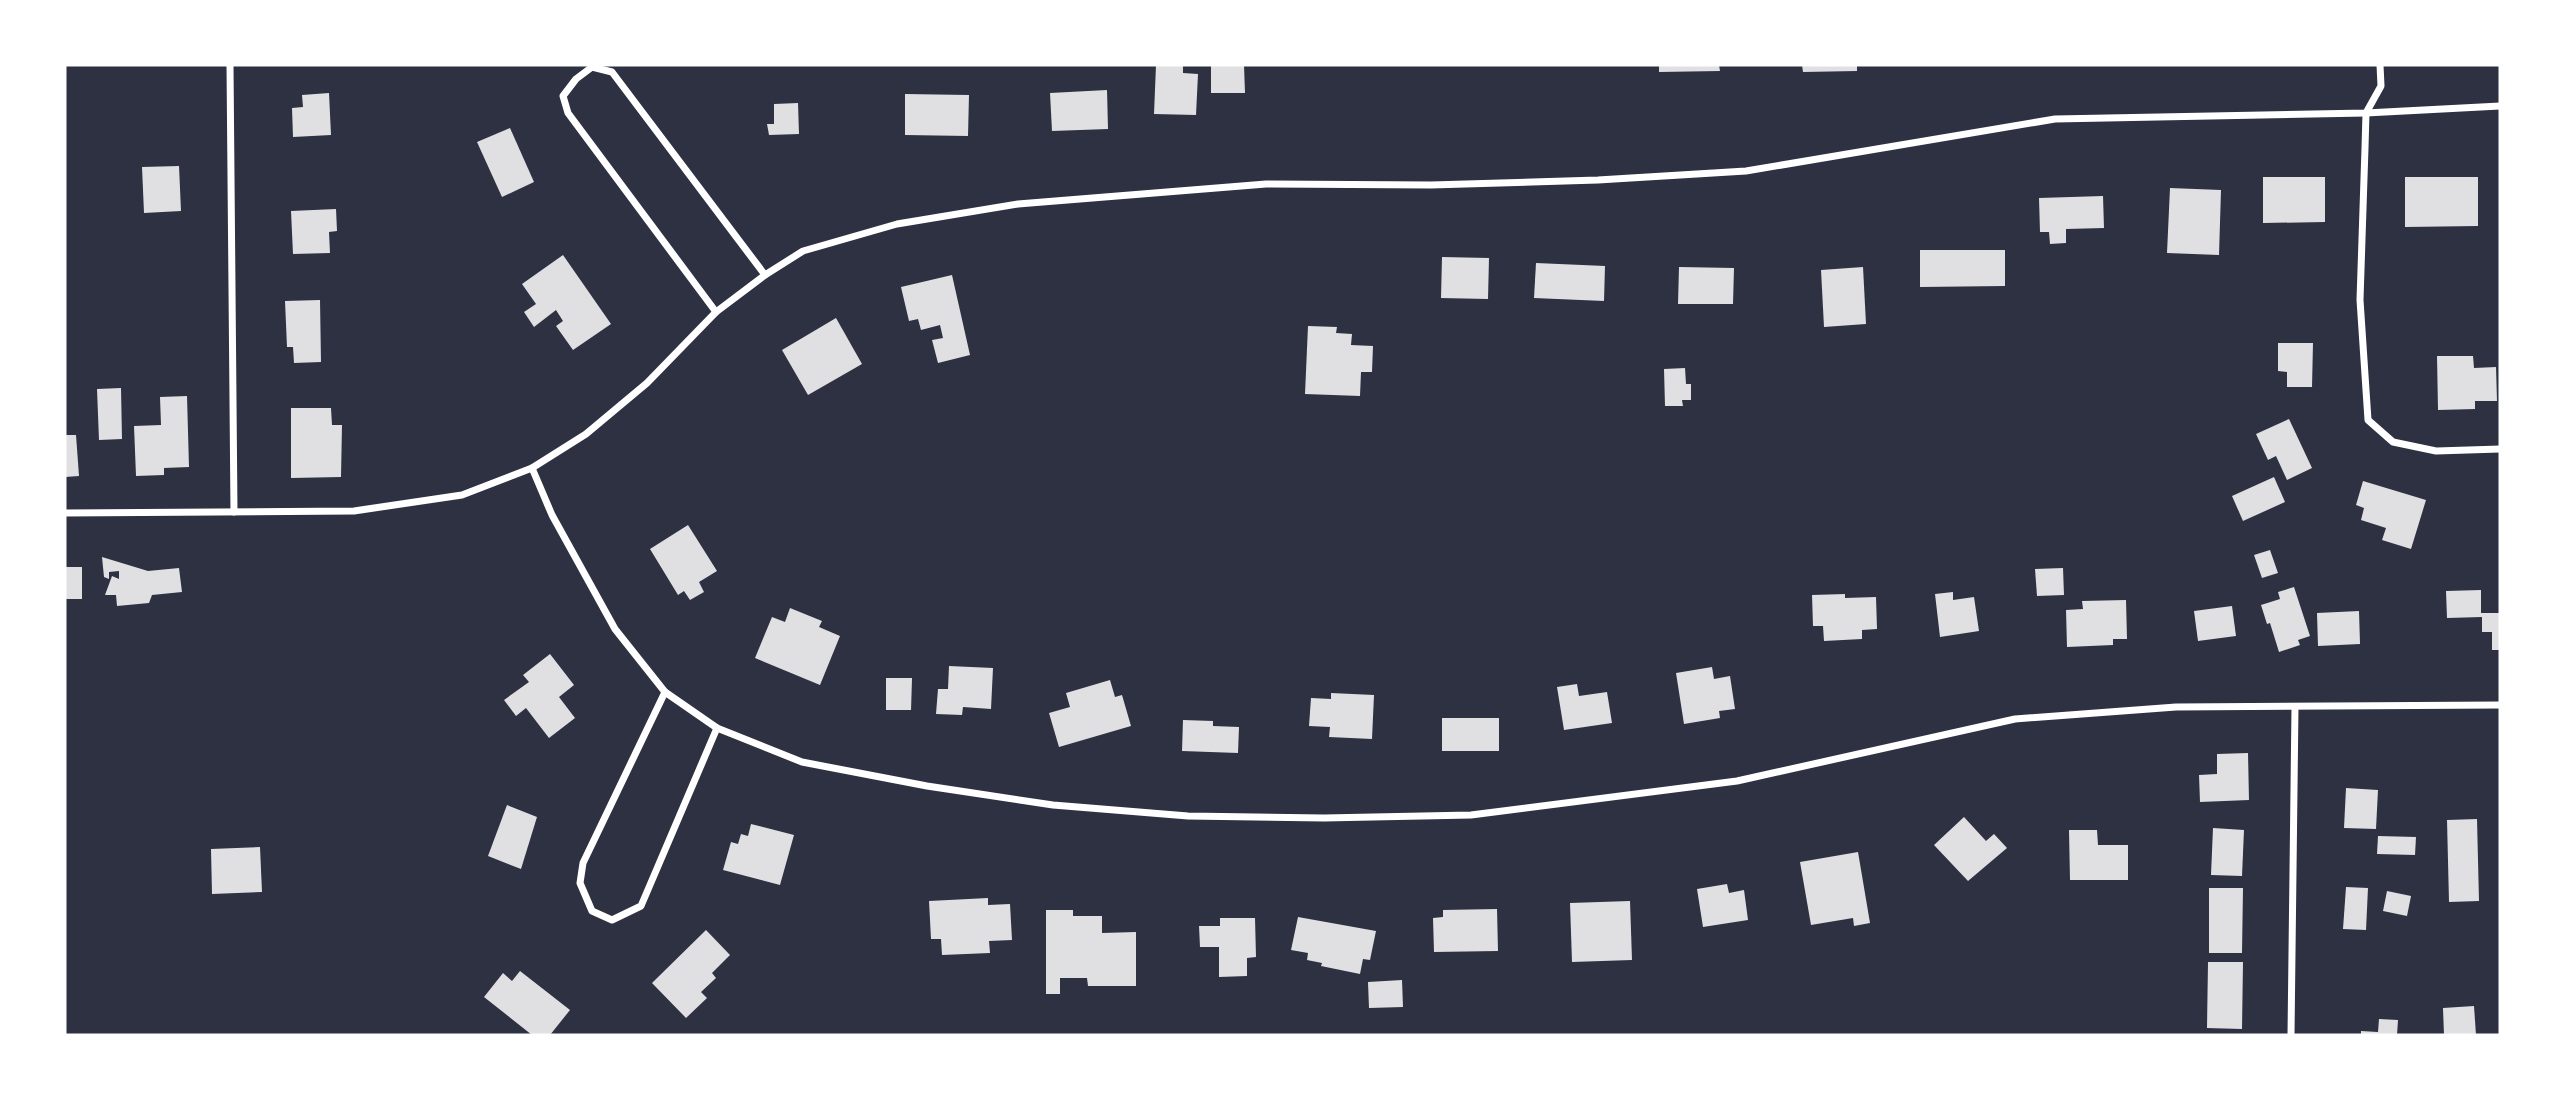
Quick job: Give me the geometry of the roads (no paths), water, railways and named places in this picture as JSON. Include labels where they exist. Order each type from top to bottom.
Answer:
[{"type":"street","points":[[230,65],[234,512]]},
{"type":"street","points":[[2380,65],[2381,86],[2367,113],[2360,300],[2368,420],[2393,442],[2435,451],[2500,449]]},
{"type":"street","points":[[716,312],[568,113],[563,96],[582,74],[593,67],[612,72],[765,275]]},
{"type":"street","points":[[65,513],[354,511],[462,495],[532,468],[586,434],[647,383],[716,312],[765,275],[803,251],[897,225],[1018,204],[1266,184],[1458,184],[1598,180],[1746,171],[2055,119],[2367,113],[2500,106]]},
{"type":"street","points":[[532,468],[552,515],[615,629],[665,692],[717,728],[802,762],[927,786],[1053,805],[1188,816],[1338,818],[1471,815],[1737,781],[2015,719],[2176,707],[2500,705]]},
{"type":"street","points":[[665,692],[583,863],[580,883],[592,911],[612,920],[641,906],[717,728]]},
{"type":"street","points":[[2291,1035],[2295,707]]}]
